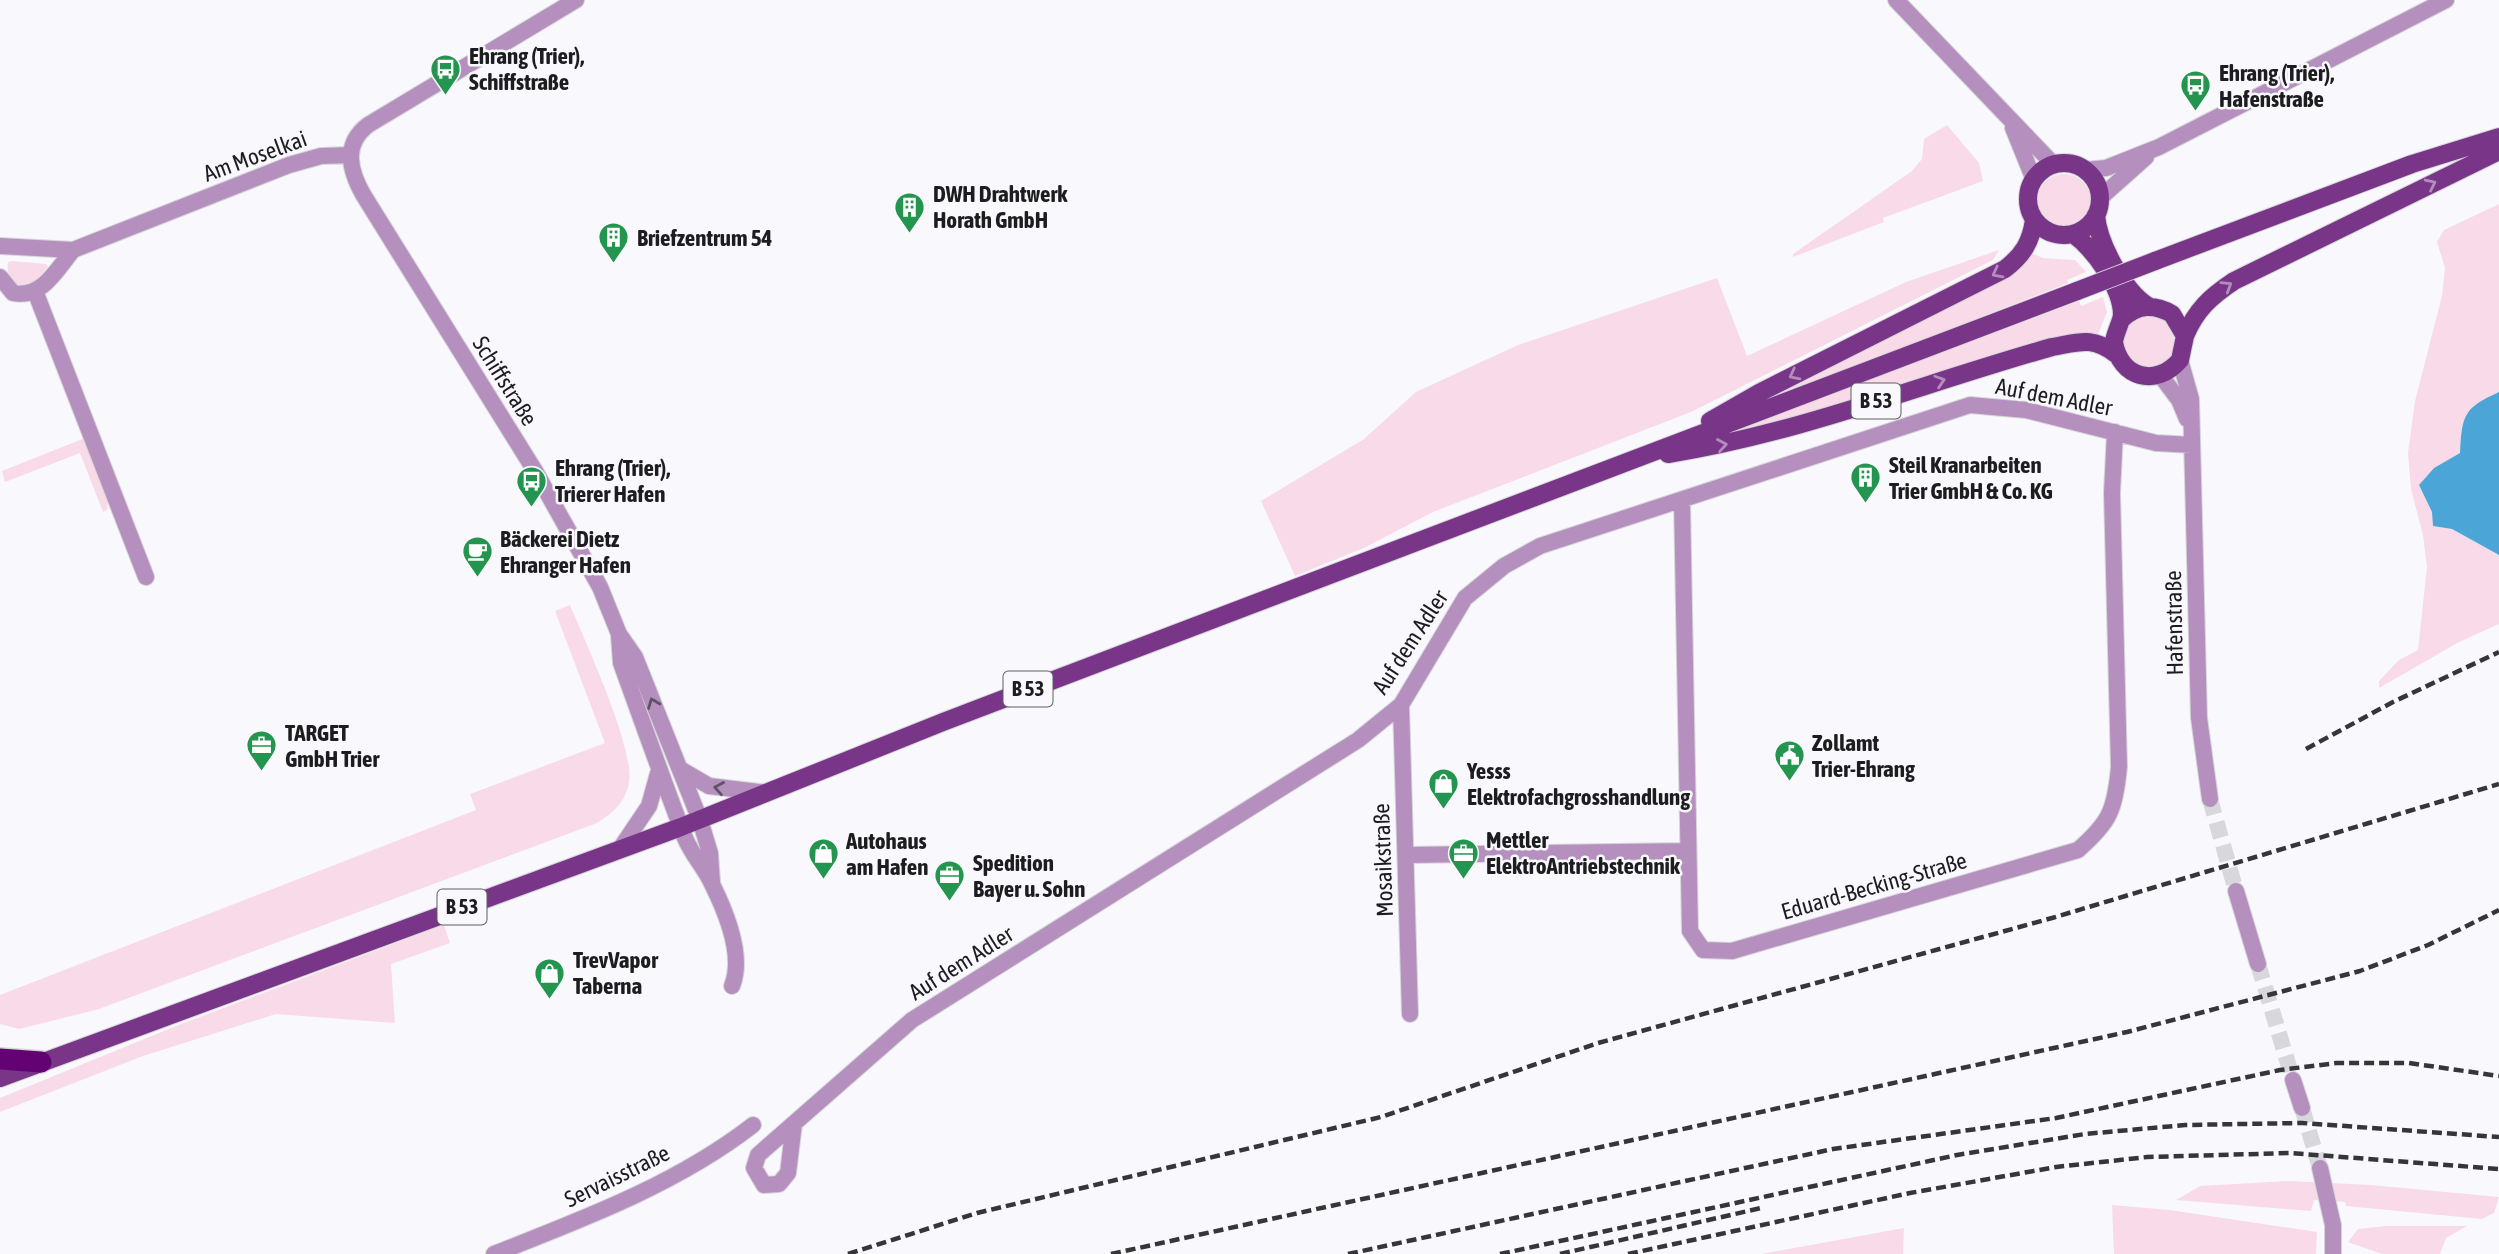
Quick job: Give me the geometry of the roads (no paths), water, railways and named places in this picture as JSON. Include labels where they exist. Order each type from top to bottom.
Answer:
[{"type":"highway","points":[[0,1059],[41,1062]]},
{"type":"main road","name":"B 53","points":[[0,1078],[700,820],[956,717],[2412,164],[2499,137]]},
{"type":"main road","points":[[2161,376],[2180,360],[2185,336],[2194,315],[2208,298],[2234,281],[2499,151]]},
{"type":"main road","points":[[2034,180],[2054,165],[2075,165],[2085,170],[2095,183],[2101,241],[2137,299],[2148,306],[2172,314],[2185,336]]},
{"type":"main road","name":"B 53","points":[[1658,450],[1759,393],[2005,269],[2022,254],[2032,235],[2034,220],[2028,200],[2034,180]]},
{"type":"main road","points":[[2034,220],[2051,233],[2073,234],[2086,227],[2098,207]]},
{"type":"main road","points":[[2073,234],[2081,240],[2119,298],[2122,319],[2114,342],[2116,354]]},
{"type":"main road","points":[[2122,319],[2134,310],[2148,306]]},
{"type":"main road","name":"B 53","points":[[1630,460],[1732,444],[2052,347],[2100,342],[2116,354],[2123,366],[2134,374],[2161,376]]},
{"type":"street","points":[[350,155],[355,140],[368,125],[576,0]]},
{"type":"street","points":[[1896,0],[2054,165]]},
{"type":"street","points":[[2085,170],[2106,168],[2159,147],[2446,0]]},
{"type":"street","points":[[2011,122],[2034,180]]},
{"type":"street","points":[[2098,207],[2159,147]]},
{"type":"street","name":"Am Moselkai","points":[[0,246],[73,250],[289,165],[321,156],[350,155]]},
{"type":"street","name":"Schiffstraße","points":[[350,155],[354,176],[364,196],[535,471],[600,587],[619,634],[635,657],[700,820],[710,853],[712,882]]},
{"type":"street","name":"Am Moselkai","points":[[35,291],[73,250]]},
{"type":"street","points":[[0,277],[13,293],[35,291],[146,578]]},
{"type":"street","name":"Hafenstraße","points":[[2180,360],[2191,399],[2199,718],[2210,799]]},
{"type":"street","name":"Hafenstraße","points":[[2161,376],[2186,412],[2192,445]]},
{"type":"street","name":"Auf dem Adler","points":[[794,1124],[912,1020],[1359,740],[1401,705],[1465,598],[1504,566],[1540,546],[1970,405],[2026,410],[2156,443],[2192,445]]},
{"type":"street","name":"Eduard-Becking-Straße","points":[[1682,501],[1690,930],[1703,950],[1717,953],[1732,951],[2078,850],[2104,827],[2116,796],[2119,767],[2112,493],[2115,432]]},
{"type":"street","name":"Schiffstraße","points":[[619,634],[621,663],[681,827],[693,855],[712,882]]},
{"type":"street","name":"Mosaikstraße","points":[[1401,705],[1410,1014]]},
{"type":"street","points":[[678,767],[709,786],[767,793]]},
{"type":"street","points":[[621,849],[649,806],[659,768]]},
{"type":"street","points":[[1406,855],[1688,851]]},
{"type":"street","points":[[712,882],[732,941],[736,976],[732,986]]},
{"type":"street","points":[[2236,891],[2258,964]]},
{"type":"street","points":[[2294,1080],[2302,1108]]},
{"type":"street","name":"Servaisstraße","points":[[494,1254],[588,1217],[719,1152],[753,1125]]},
{"type":"street","points":[[2320,1168],[2333,1225],[2333,1254]]},
{"type":"water","points":[[2499,392],[2499,555],[2452,529],[2433,526],[2432,512],[2419,485],[2434,468],[2460,453],[2462,429],[2467,414],[2478,403]]},
{"type":"tunnel","points":[[2210,799],[2236,891]]},
{"type":"tunnel","points":[[2258,964],[2293,1080]]},
{"type":"tunnel","points":[[2302,1108],[2320,1168]]},
{"type":"railway","points":[[2306,749],[2393,702],[2499,652]]},
{"type":"railway","points":[[848,1254],[977,1213],[1381,1117],[1598,1043],[2052,918],[2499,784]]},
{"type":"railway","points":[[1111,1254],[2127,1032],[2360,971],[2428,945],[2499,910]]},
{"type":"railway","points":[[1348,1254],[1833,1149],[2056,1118],[2280,1070],[2337,1063],[2409,1063],[2499,1076]]},
{"type":"railway","points":[[1500,1254],[1957,1155],[2085,1134],[2185,1125],[2302,1123],[2499,1137]]},
{"type":"railway","points":[[1628,1254],[1910,1193],[2056,1167],[2147,1157],[2290,1153],[2499,1169]]},
{"type":"railway","points":[[1560,1254],[1761,1208]]},
{"type":"place","name":"Ehrang (Trier), Schiffstraße","points":[[446,96]]},
{"type":"place","name":"Ehrang (Trier), Hafenstraße","points":[[2196,113]]},
{"type":"place","name":"DWH Drahtwerk Horath GmbH","points":[[910,234]]},
{"type":"place","name":"Briefzentrum 54","points":[[614,265]]},
{"type":"place","name":"Steil Kranarbeiten Trier GmbH & Co. KG","points":[[1866,505]]},
{"type":"place","name":"Ehrang (Trier), Trierer Hafen","points":[[532,508]]},
{"type":"place","name":"Bäckerei Dietz Ehranger Hafen","points":[[477,579]]},
{"type":"place","name":"TARGET GmbH Trier","points":[[262,773]]},
{"type":"place","name":"Zollamt Trier-Ehrang","points":[[1789,783]]},
{"type":"place","name":"Yesss Elektrofachgrosshandlung","points":[[1444,811]]},
{"type":"place","name":"Mettler ElektroAntriebstechnik","points":[[1463,880]]},
{"type":"place","name":"Autohaus am Hafen","points":[[823,881]]},
{"type":"place","name":"Spedition Bayer u. Sohn","points":[[950,903]]},
{"type":"place","name":"TrevVapor Taberna","points":[[550,1000]]}]
